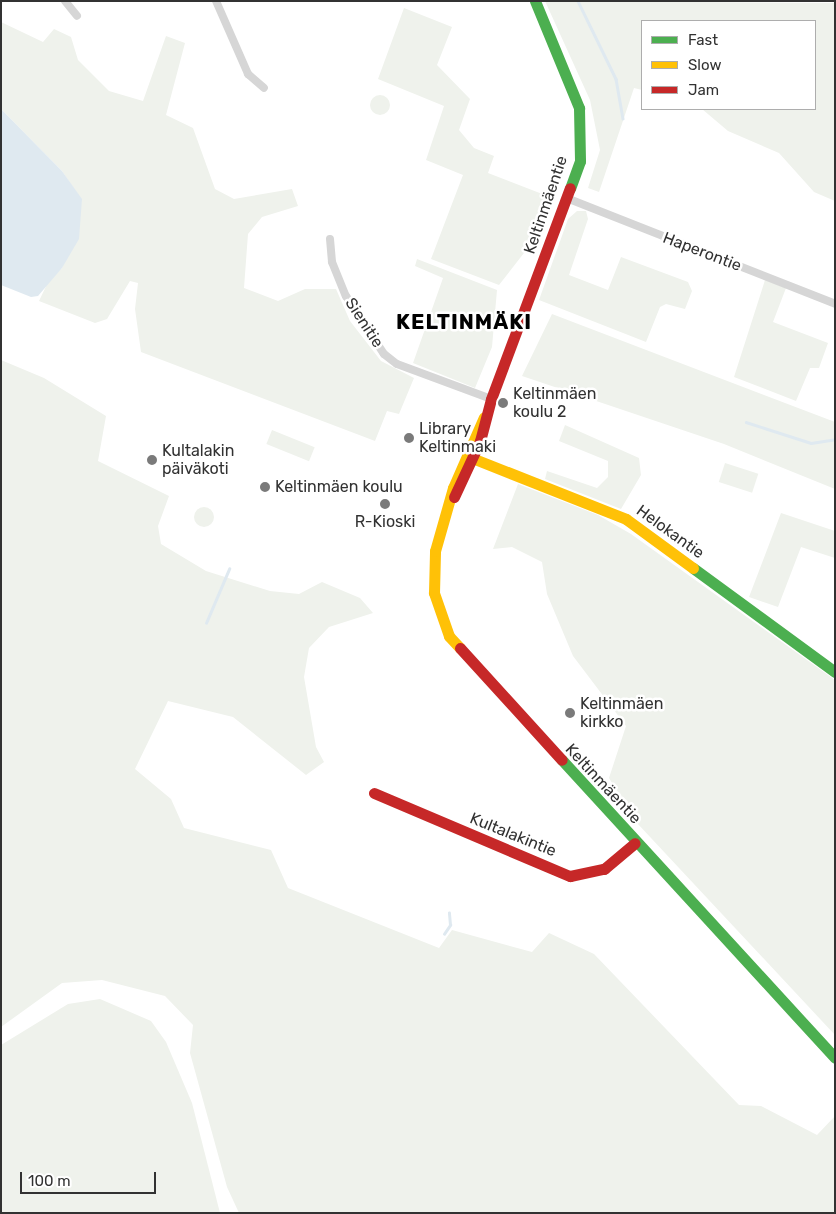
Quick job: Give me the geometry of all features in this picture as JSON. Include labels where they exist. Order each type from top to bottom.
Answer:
[{"type":"main road","name":"Keltinmäentie","points":[[535,1],[574,93],[581,123],[580,161],[569,199],[454,497],[433,573],[439,613],[449,636],[635,843],[835,1058]]},
{"type":"main road","name":"Helokantie","points":[[470,456],[626,519],[835,672]]},
{"type":"main road","name":"Kultalakintie","points":[[374,793],[570,876],[587,876],[604,869],[635,843]]},
{"type":"street","points":[[65,1],[76,16]]},
{"type":"street","points":[[216,1],[248,74],[264,88]]},
{"type":"street","name":"Haperontie","points":[[569,199],[835,304]]},
{"type":"street","name":"Sienitie","points":[[330,238],[332,262],[346,296],[384,354],[397,364],[491,399]]},
{"type":"shaded area","points":[[545,1],[835,3],[835,201],[814,192],[779,153],[728,131],[703,110],[816,110],[816,20],[641,20],[641,90],[634,88],[599,192],[588,188],[600,150],[590,100]]},
{"type":"shaded area","points":[[404,8],[452,27],[437,65],[470,99],[459,130],[474,148],[494,156],[488,173],[550,197],[531,244],[499,285],[431,259],[463,175],[426,160],[444,106],[378,79]]},
{"type":"shaded area","points":[[1,22],[43,42],[54,29],[71,37],[78,60],[109,91],[143,101],[166,36],[185,43],[166,115],[193,128],[215,189],[234,199],[292,189],[298,206],[262,217],[248,234],[244,288],[278,301],[305,289],[336,289],[350,321],[381,361],[414,378],[399,414],[387,411],[375,441],[141,352],[135,309],[138,283],[130,281],[107,319],[95,323],[39,301],[49,280],[62,268],[81,199],[62,171],[1,109]]},
{"type":"shaded area","points":[[380,95],[387,98],[390,105],[387,112],[380,115],[373,112],[370,105],[373,98]]},
{"type":"shaded area","points":[[1,109],[62,171],[82,199],[79,239],[62,268],[38,296],[31,297],[1,285]]},
{"type":"shaded area","points":[[577,211],[586,211],[588,219],[569,275],[608,290],[621,257],[688,282],[692,291],[685,309],[666,304],[660,307],[646,342],[539,300],[568,219]]},
{"type":"shaded area","points":[[417,259],[497,290],[492,347],[475,388],[413,363],[443,278],[415,266]]},
{"type":"shaded area","points":[[765,280],[786,288],[773,322],[828,343],[819,368],[810,368],[796,401],[734,377]]},
{"type":"shaded area","points":[[552,314],[835,422],[835,489],[724,444],[522,376]]},
{"type":"shaded area","points":[[1,360],[44,378],[106,416],[98,461],[169,496],[158,526],[161,544],[206,571],[270,591],[299,594],[322,582],[360,598],[373,613],[329,627],[309,648],[304,677],[316,747],[324,762],[306,775],[233,717],[168,701],[135,769],[171,799],[184,828],[271,850],[288,888],[439,948],[452,930],[532,952],[549,933],[594,954],[739,1105],[761,1106],[817,1135],[835,1116],[835,1213],[239,1213],[227,1187],[190,1053],[193,1025],[165,996],[102,980],[62,983],[1,1027]]},
{"type":"shaded area","points":[[565,425],[639,458],[641,475],[621,509],[545,479],[547,471],[597,488],[608,477],[608,461],[559,441]]},
{"type":"shaded area","points":[[272,430],[315,447],[309,461],[266,444]]},
{"type":"shaded area","points":[[725,463],[758,474],[752,493],[719,482]]},
{"type":"shaded area","points":[[518,484],[598,515],[631,534],[835,680],[835,1035],[637,823],[609,778],[626,726],[573,656],[547,594],[542,562],[512,547],[493,549]]},
{"type":"shaded area","points":[[204,507],[211,510],[214,517],[211,524],[204,527],[197,524],[194,517],[197,510]]},
{"type":"shaded area","points":[[781,513],[835,531],[835,558],[801,547],[778,607],[749,597]]},
{"type":"shaded area","points":[[100,999],[151,1021],[166,1042],[192,1103],[220,1213],[1,1213],[1,1045],[68,1004]]},
{"type":"waterway","points":[[578,1],[616,79],[623,118]]},
{"type":"waterway","points":[[746,422],[811,443],[835,439]]},
{"type":"waterway","points":[[206,623],[229,569]]},
{"type":"waterway","points":[[444,934],[450,925],[449,913]]},
{"type":"traffic: fast","points":[[535,1],[579,108],[580,161],[570,188]]},
{"type":"traffic: fast","points":[[693,568],[835,672]]},
{"type":"traffic: fast","points":[[562,760],[835,1058]]},
{"type":"traffic: slow","points":[[460,648],[449,636],[434,593],[435,551],[453,488],[484,417]]},
{"type":"traffic: slow","points":[[467,456],[626,519],[693,568]]},
{"type":"traffic: jam","points":[[454,497],[480,441],[491,399],[570,188]]},
{"type":"traffic: jam","points":[[460,648],[562,760]]},
{"type":"traffic: jam","points":[[374,793],[570,876],[604,869],[635,843]]},
{"type":"place","name":"Keltinmäen koulu 2","points":[[503,403]]},
{"type":"place","name":"Library Keltinmaki","points":[[409,438]]},
{"type":"place","name":"Kultalakin päiväkoti","points":[[152,460]]},
{"type":"place","name":"Keltinmäen koulu","points":[[265,487]]},
{"type":"place","name":"R-Kioski","points":[[385,504]]},
{"type":"place","name":"Keltinmäen kirkko","points":[[570,713]]},
{"type":"district","name":"KELTINMÄKI","points":[[464,322]]}]
